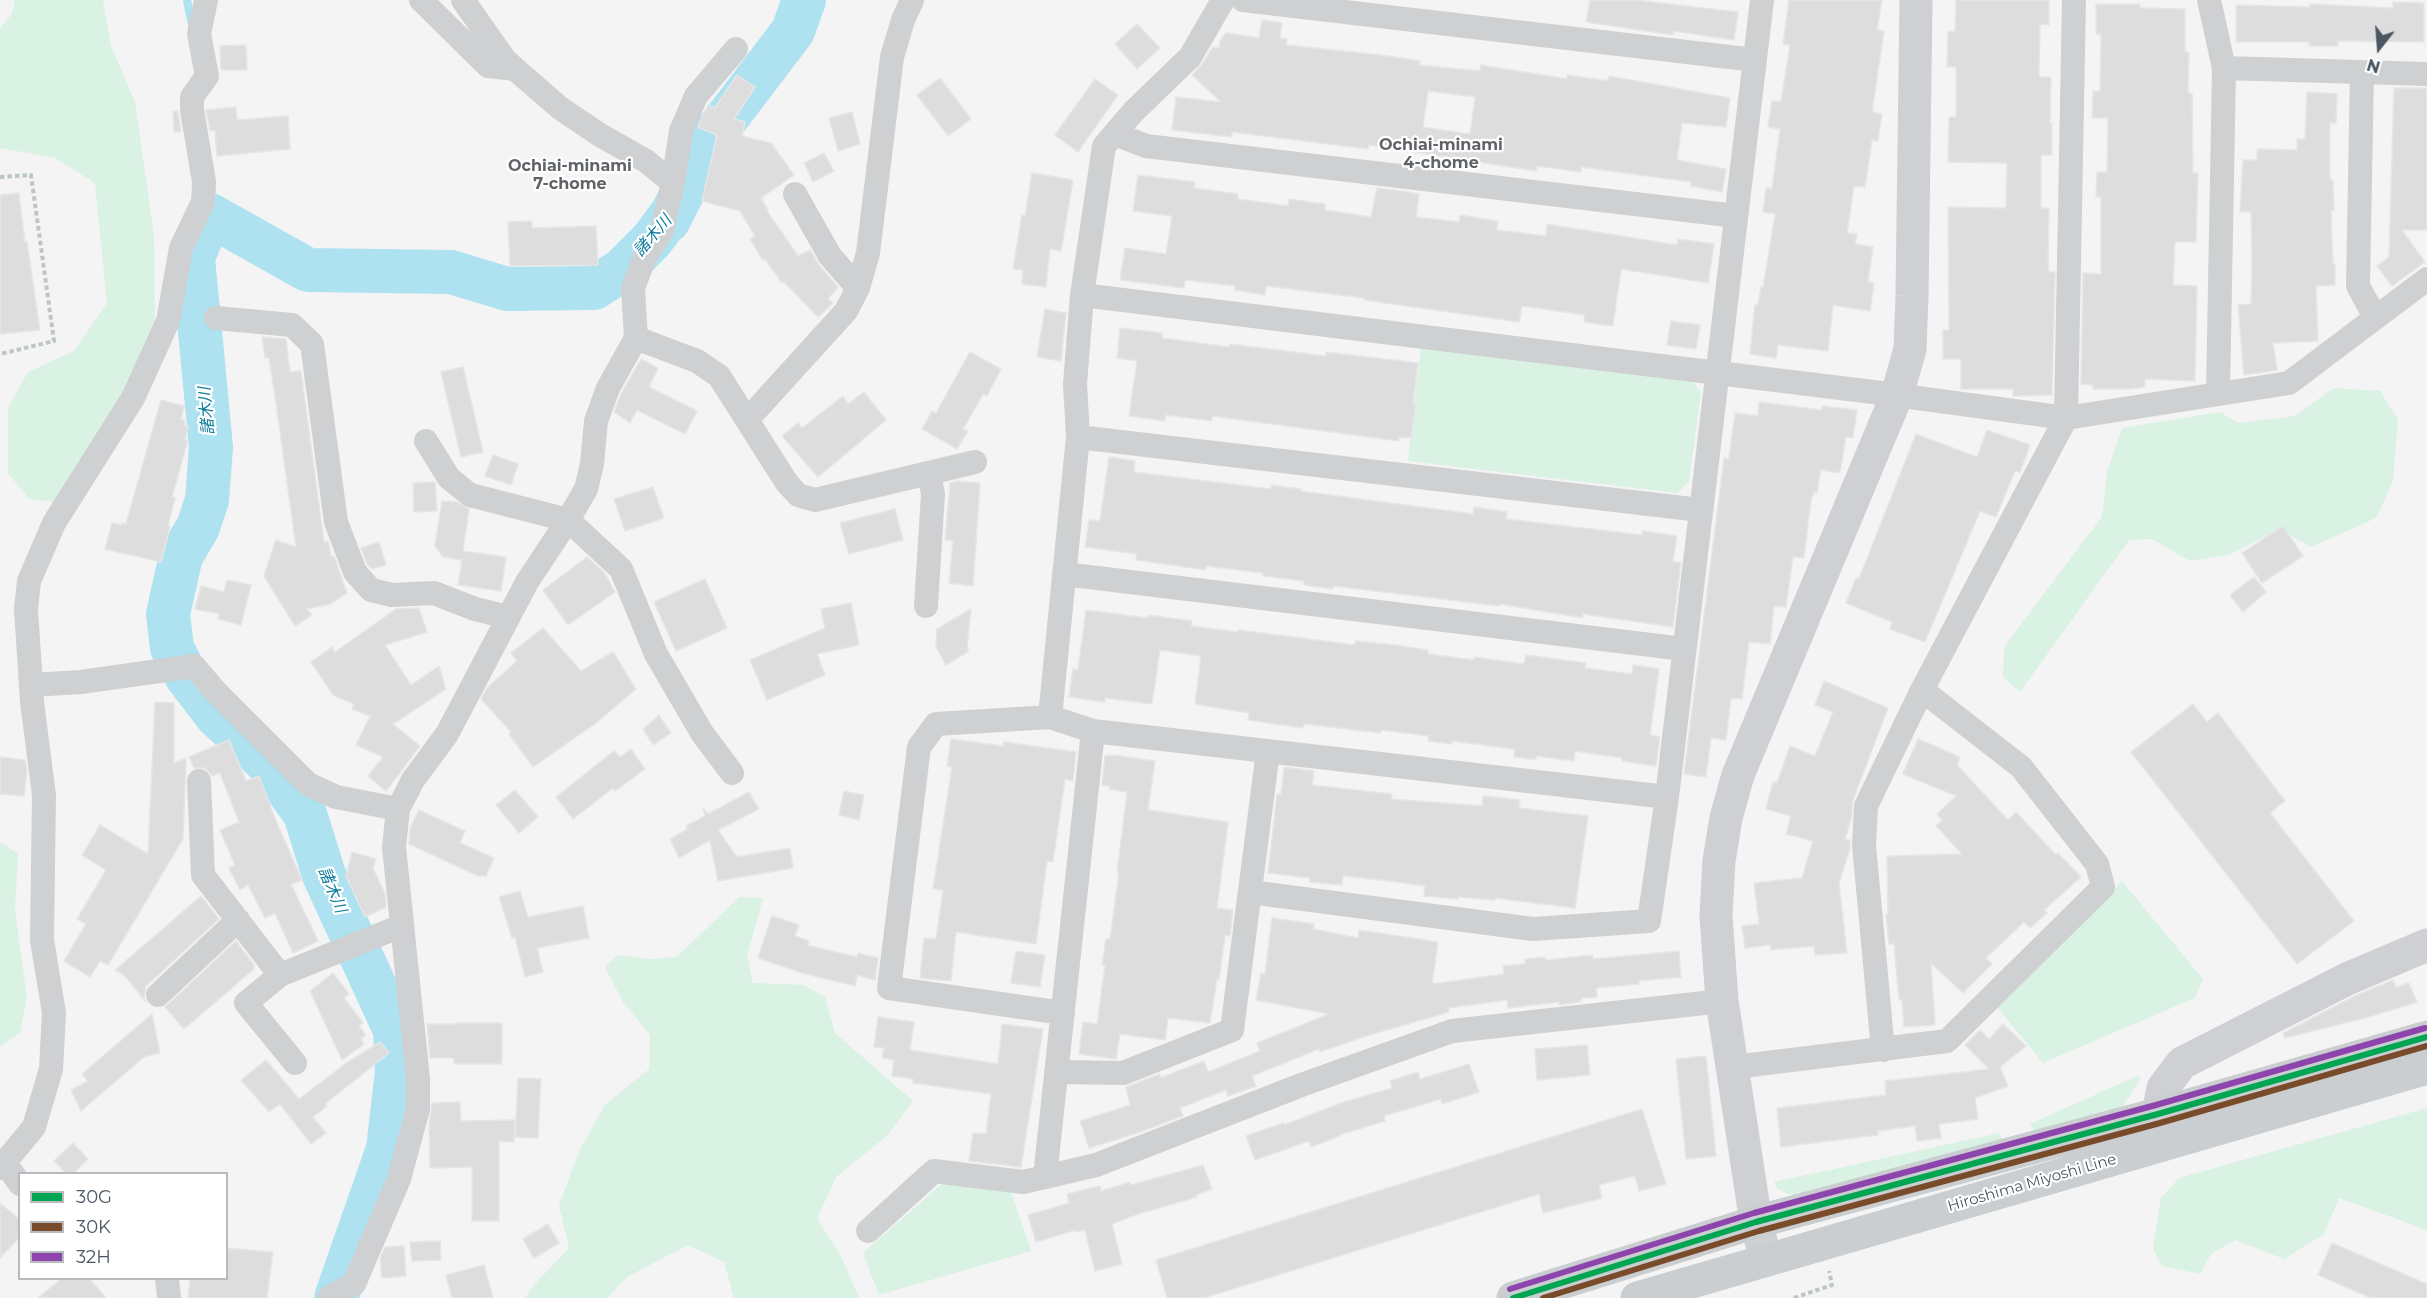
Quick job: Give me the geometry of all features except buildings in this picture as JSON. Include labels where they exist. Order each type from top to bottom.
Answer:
[{"type":"main road","points":[[1513,1298],[1756,1222],[2158,1114],[2427,1037]]},
{"type":"main road","name":"Hiroshima Miyoshi Line","points":[[1637,1298],[2427,1068]]},
{"type":"street","points":[[18,1182],[3,1165],[34,1127],[51,1069],[54,1013],[42,940],[44,795],[26,609],[29,581],[54,524],[133,398],[168,321],[181,248],[203,202],[204,182],[192,110],[192,97],[207,75],[198,34],[206,0]]},
{"type":"street","points":[[421,0],[488,66],[514,69]]},
{"type":"street","points":[[463,0],[505,60],[514,69],[560,108],[600,135],[646,161],[673,183]]},
{"type":"street","points":[[747,420],[846,311],[858,288],[868,253],[892,57],[903,20],[912,0]]},
{"type":"street","points":[[1050,717],[1078,437],[1076,384],[1082,295],[1104,146],[1133,112],[1190,57],[1223,0]]},
{"type":"street","points":[[1243,0],[1755,60]]},
{"type":"street","points":[[1250,892],[1533,929],[1649,921],[1667,797],[1762,0]]},
{"type":"street","points":[[1767,1260],[1756,1222],[1734,1067],[1722,1001],[1716,915],[1719,861],[1726,818],[1738,775],[1897,395],[1910,349],[1916,0]]},
{"type":"street","points":[[1884,1050],[1864,845],[1866,806],[1922,690],[2066,418],[2074,0]]},
{"type":"street","points":[[2209,0],[2224,68],[2218,394]]},
{"type":"street","points":[[338,1293],[354,1284],[399,1179],[418,1109],[418,1079],[394,847],[398,809],[413,780],[447,734],[526,582],[586,489],[592,464],[596,421],[608,388],[636,338],[633,288],[644,260],[662,231],[673,183],[681,131],[696,96],[735,49]]},
{"type":"street","points":[[2224,68],[2427,74]]},
{"type":"street","points":[[2362,73],[2358,286],[2374,317]]},
{"type":"street","points":[[1115,134],[1146,146],[1736,216]]},
{"type":"street","points":[[795,194],[830,256],[858,288]]},
{"type":"street","points":[[1082,295],[1716,372],[2066,418],[2289,383],[2427,279]]},
{"type":"street","points":[[216,318],[292,325],[312,344],[336,522],[355,572],[371,590],[392,595],[434,592],[475,609],[508,617]]},
{"type":"street","points":[[636,338],[697,362],[719,376],[787,483],[798,495],[815,500],[975,462]]},
{"type":"street","points":[[1078,437],[1701,510]]},
{"type":"street","points":[[426,441],[449,478],[470,495],[568,520],[621,569],[656,654],[702,733],[732,773]]},
{"type":"street","points":[[926,606],[933,494],[929,473]]},
{"type":"street","points":[[1064,574],[1684,649]]},
{"type":"street","points":[[32,685],[81,682],[194,666],[217,693],[308,784],[336,797],[398,809]]},
{"type":"street","points":[[1734,1067],[1947,1041],[2103,887],[2097,864],[2021,767],[1922,690]]},
{"type":"street","points":[[1063,1013],[889,988],[919,747],[936,724],[1050,717],[1093,731],[1667,797]]},
{"type":"street","points":[[1045,1177],[1093,731]]},
{"type":"street","points":[[1056,1072],[1123,1073],[1232,1030],[1268,751]]},
{"type":"street","points":[[199,781],[203,875],[280,975]]},
{"type":"street","points":[[158,995],[238,920]]},
{"type":"street","points":[[295,1063],[246,1002],[280,975],[401,926]]},
{"type":"street","points":[[2158,1114],[2163,1088],[2182,1063],[2347,979],[2427,945]]},
{"type":"street","points":[[868,1231],[934,1171],[1023,1182],[1096,1165],[1304,1084],[1452,1031],[1722,1001]]},
{"type":"street","points":[[167,1280],[169,1298]]},
{"type":"path","points":[[0,177],[31,175],[54,341],[0,354]]},
{"type":"path","points":[[1794,1298],[1832,1285],[1829,1271]]},
{"type":"green space","points":[[15,0],[103,0],[111,46],[135,102],[154,235],[155,321],[118,410],[57,502],[29,499],[8,473],[8,408],[28,372],[74,351],[107,303],[95,183],[55,158],[0,148],[0,28],[12,14]]},
{"type":"green space","points":[[1421,347],[1690,378],[1701,392],[1689,482],[1677,493],[1408,461]]},
{"type":"green space","points":[[2334,388],[2380,391],[2398,419],[2393,481],[2376,518],[2311,547],[2279,529],[2229,555],[2190,561],[2152,539],[2129,540],[2020,692],[2003,677],[2004,647],[2102,517],[2107,472],[2122,428],[2220,412],[2239,423],[2295,416]]},
{"type":"green space","points":[[2,843],[18,854],[15,910],[27,998],[20,1033],[0,1047],[0,844]]},
{"type":"green space","points":[[2122,881],[2203,979],[2195,998],[2043,1063],[1997,1007]]},
{"type":"green space","points":[[739,897],[763,898],[747,956],[753,983],[804,985],[825,997],[835,1033],[913,1101],[887,1136],[836,1177],[817,1219],[839,1252],[859,1298],[734,1298],[724,1262],[688,1245],[627,1277],[607,1298],[525,1298],[533,1286],[569,1248],[559,1205],[580,1149],[605,1105],[649,1069],[650,1035],[623,1002],[605,967],[618,955],[651,959],[677,957]]},
{"type":"green space","points":[[2137,1076],[2141,1078],[2122,1107],[2036,1135],[2030,1124]]},
{"type":"green space","points":[[2427,1108],[2427,1230],[2339,1198],[2324,1234],[2284,1259],[2235,1240],[2211,1254],[2200,1274],[2162,1266],[2153,1249],[2161,1198],[2179,1178]]},
{"type":"green space","points":[[2000,1133],[2004,1142],[1806,1196],[1788,1194],[1777,1188],[1774,1182]]},
{"type":"green space","points":[[944,1182],[1011,1192],[1031,1251],[879,1295],[863,1253]]},
{"type":"waterway","points":[[187,0],[192,25]]},
{"type":"waterway","name":"諸木川","points":[[336,1298],[388,1149],[397,1072],[395,1030],[324,875],[305,814],[269,764],[216,715],[187,677],[172,648],[168,614],[181,556],[198,527],[207,500],[211,447],[193,258],[210,215],[308,270],[451,272],[507,289],[594,288],[622,270],[652,240],[669,217],[668,221],[710,140],[793,31],[804,0]]},
{"type":"transit line","name":"32H","points":[[1510,1289],[1754,1213],[2156,1105],[2425,1028]]},
{"type":"transit line","name":"30G","points":[[1513,1298],[1756,1222],[2158,1114],[2427,1037]]},
{"type":"transit line","name":"30K","points":[[1543,1298],[1759,1231],[2160,1123],[2427,1046]]},
{"type":"district","name":"Ochiai-minami 4-chome","points":[[1441,154]]},
{"type":"district","name":"Ochiai-minami 7-chome","points":[[570,175]]}]
